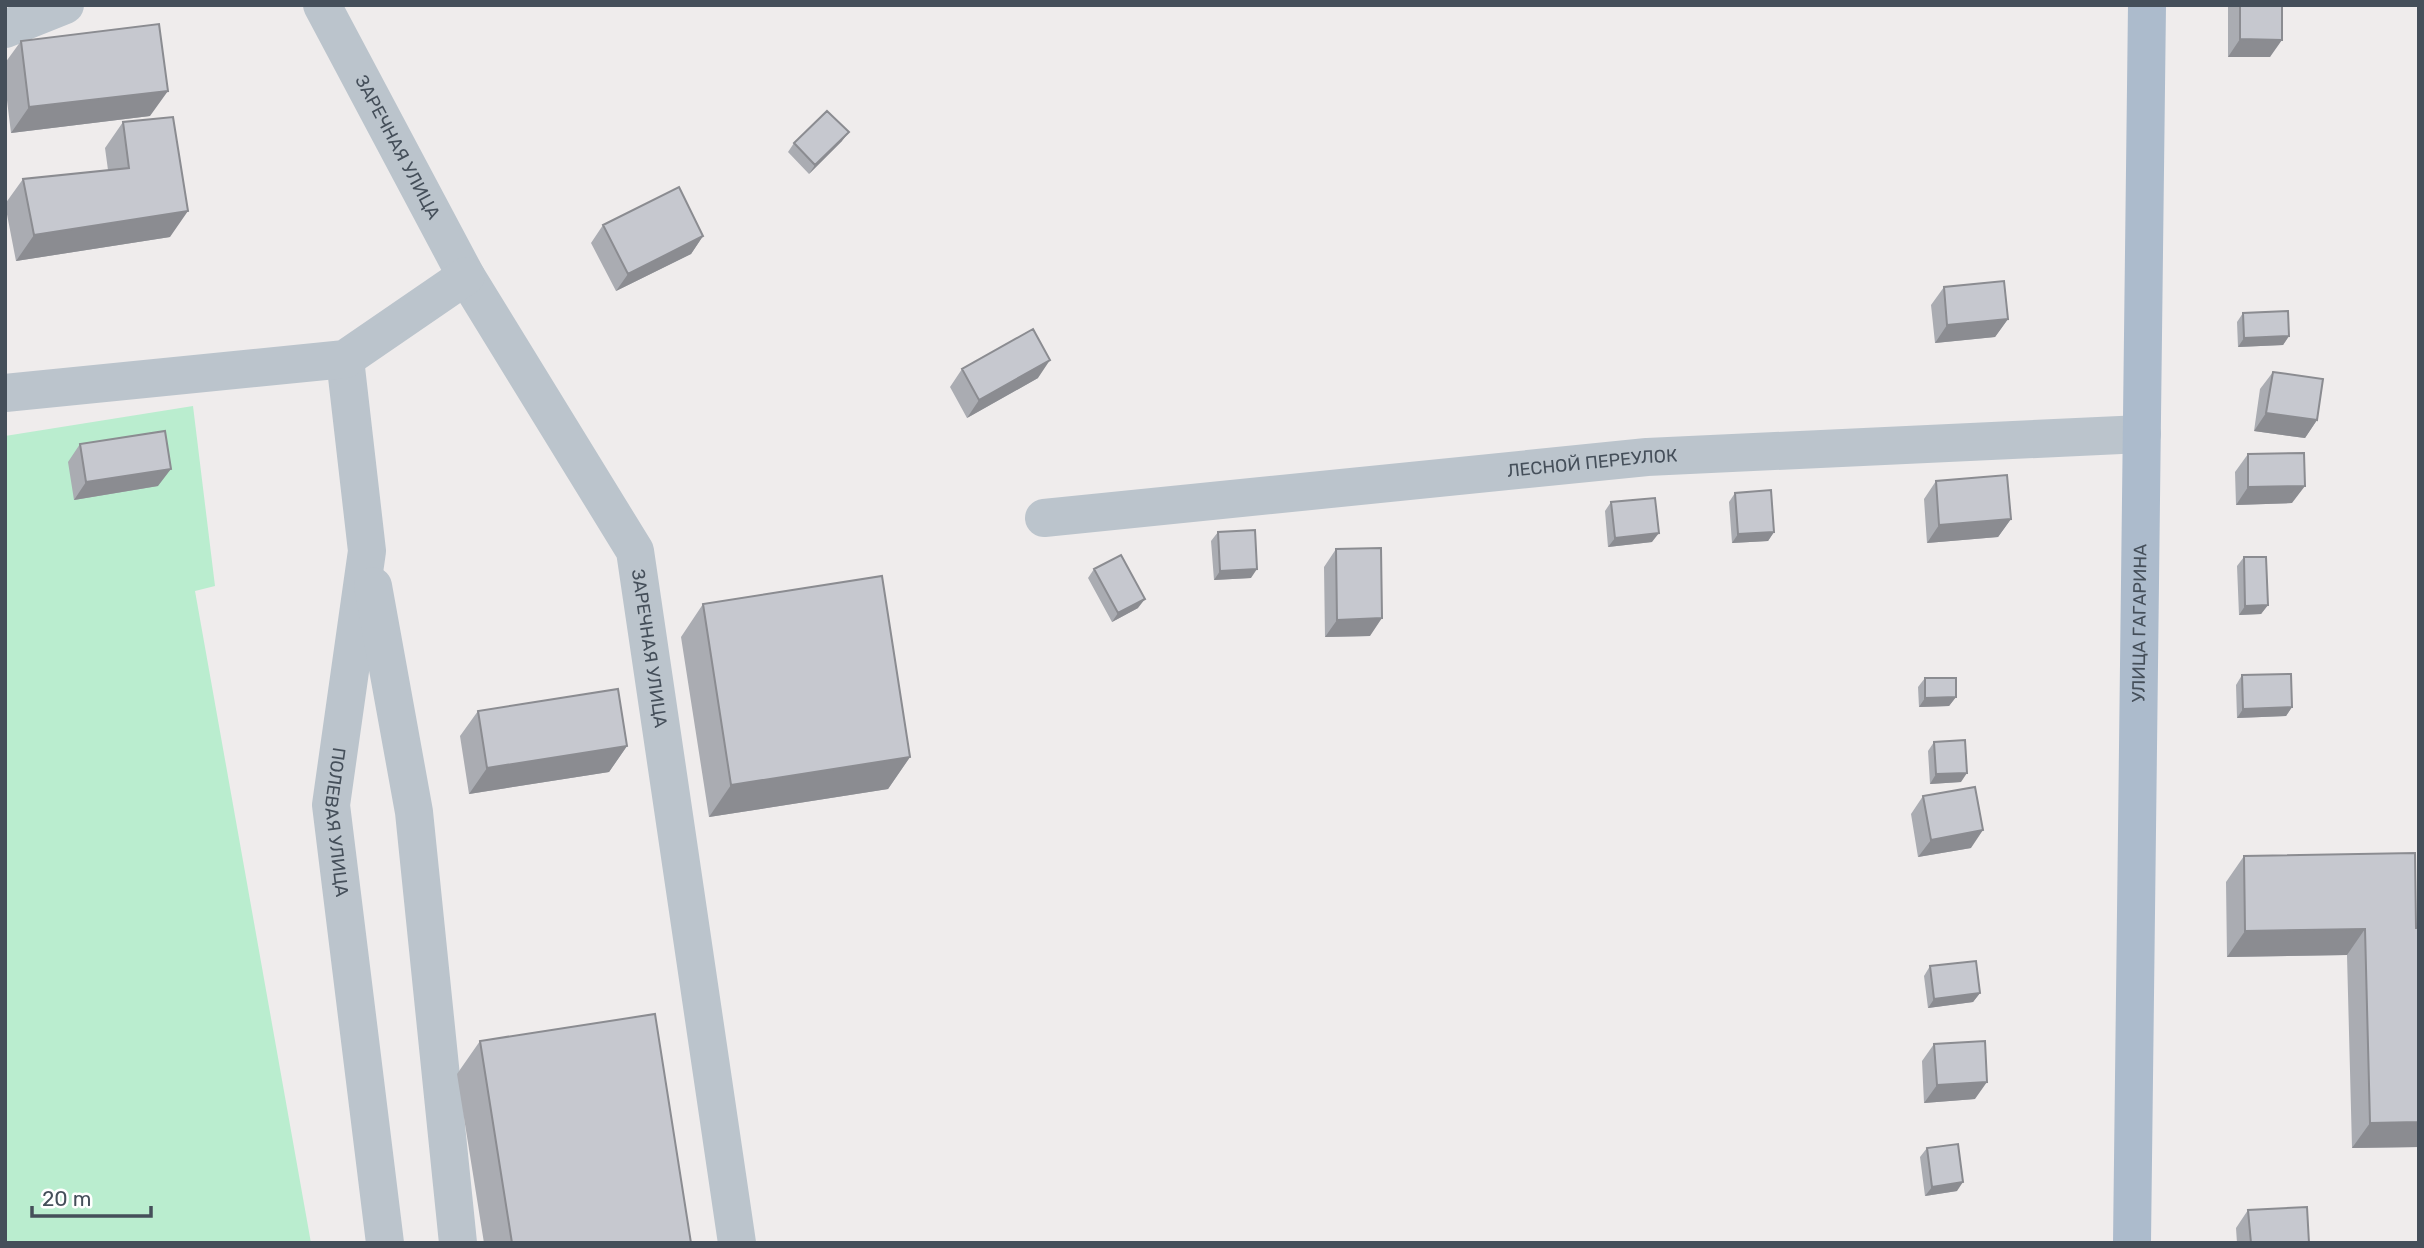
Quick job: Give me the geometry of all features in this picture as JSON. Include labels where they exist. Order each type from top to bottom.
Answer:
[{"type":"main road","name":"УЛИЦА ГАГАРИНА","points":[[2132,1243],[2147,5]]},
{"type":"street","points":[[5,29],[65,5]]},
{"type":"street","name":"ЗАРЕЧНАЯ УЛИЦА","points":[[322,5],[466,276],[635,551],[737,1243]]},
{"type":"street","points":[[5,393],[345,359],[466,276]]},
{"type":"street","name":"ПОЛЕВАЯ УЛИЦА","points":[[345,359],[367,551],[331,805],[385,1243]]},
{"type":"street","name":"ЛЕСНОЙ ПЕРЕУЛОК","points":[[1044,518],[1647,457],[2142,434]]},
{"type":"street","points":[[367,551],[414,812],[458,1243]]},
{"type":"green space","points":[[193,406],[215,586],[195,591],[311,1243],[5,1243],[5,436]]},
{"type":"building","points":[[2240,5],[2282,5],[2282,40],[2240,39]]},
{"type":"building","points":[[159,24],[168,91],[29,107],[21,41]]},
{"type":"building","points":[[827,111],[849,132],[815,165],[794,143]]},
{"type":"building","points":[[173,117],[188,211],[34,235],[23,179],[129,168],[123,122]]},
{"type":"building","points":[[679,187],[703,236],[628,274],[603,225]]},
{"type":"building","points":[[2004,281],[2008,319],[1947,325],[1944,287]]},
{"type":"building","points":[[2288,311],[2289,336],[2244,338],[2243,313]]},
{"type":"building","points":[[1033,329],[1050,360],[979,400],[962,369]]},
{"type":"building","points":[[2273,372],[2323,379],[2317,420],[2266,413]]},
{"type":"building","points":[[165,431],[171,469],[86,482],[80,444]]},
{"type":"building","points":[[2304,453],[2305,486],[2248,487],[2248,454]]},
{"type":"building","points":[[2007,475],[2011,519],[1939,525],[1936,481]]},
{"type":"building","points":[[1771,490],[1774,532],[1738,534],[1735,493]]},
{"type":"building","points":[[1655,498],[1659,533],[1615,538],[1611,502]]},
{"type":"building","points":[[1255,530],[1257,569],[1220,571],[1218,532]]},
{"type":"building","points":[[1381,548],[1382,618],[1337,620],[1336,549]]},
{"type":"building","points":[[1121,555],[1145,599],[1118,613],[1094,569]]},
{"type":"building","points":[[2244,557],[2266,557],[2268,605],[2245,606]]},
{"type":"building","points":[[882,576],[910,757],[731,785],[703,604]]},
{"type":"building","points":[[2291,674],[2292,707],[2243,709],[2242,675]]},
{"type":"building","points":[[1925,678],[1956,678],[1956,697],[1925,698]]},
{"type":"building","points":[[618,689],[627,746],[487,768],[478,711]]},
{"type":"building","points":[[1965,740],[1967,773],[1936,774],[1934,742]]},
{"type":"building","points":[[1975,787],[1983,830],[1931,840],[1923,796]]},
{"type":"building","points":[[2415,853],[2416,928],[2419,928],[2419,1122],[2370,1123],[2365,929],[2245,931],[2244,856]]},
{"type":"building","points":[[1976,961],[1980,993],[1934,999],[1930,966]]},
{"type":"building","points":[[655,1014],[691,1243],[512,1243],[480,1041]]},
{"type":"building","points":[[1985,1041],[1987,1082],[1937,1085],[1934,1044]]},
{"type":"building","points":[[1958,1144],[1963,1182],[1932,1187],[1927,1148]]},
{"type":"building","points":[[2307,1207],[2309,1243],[2251,1243],[2248,1210]]}]
